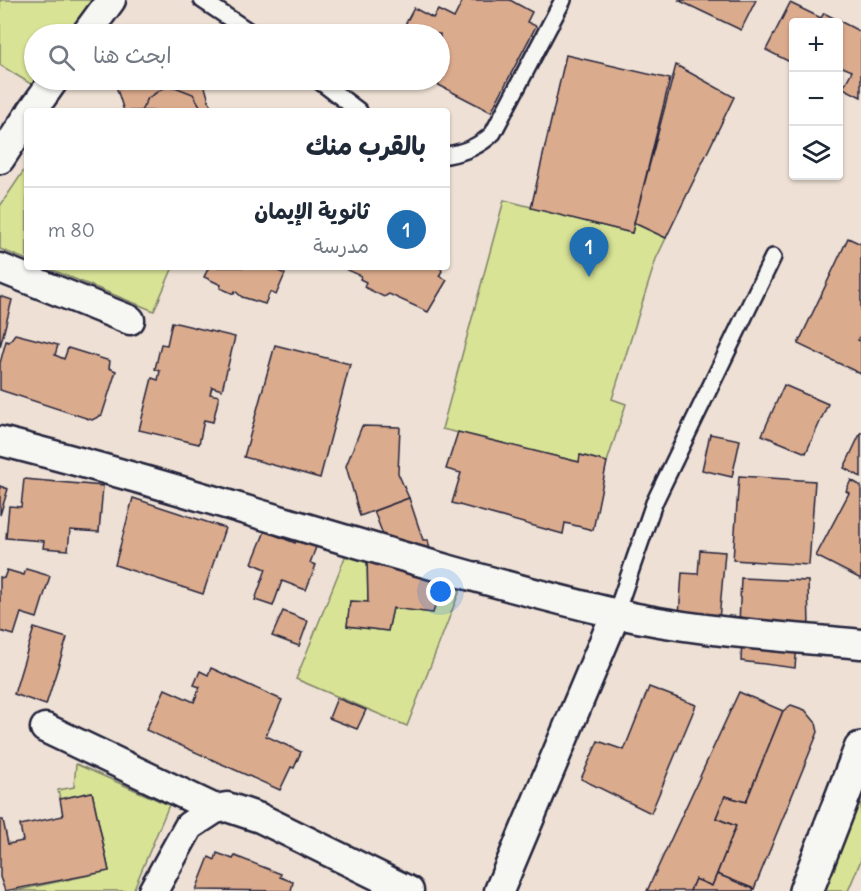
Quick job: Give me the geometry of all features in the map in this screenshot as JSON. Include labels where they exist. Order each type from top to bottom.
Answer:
[{"type":"highway","points":[[806,891],[861,749]]},
{"type":"street","points":[[93,24],[111,0]]},
{"type":"street","points":[[34,108],[47,90]]},
{"type":"street","points":[[0,159],[24,123]]},
{"type":"street","points":[[0,268],[130,320]]},
{"type":"street","points":[[0,441],[110,469],[365,546],[616,613],[720,632],[861,644]]},
{"type":"street","points":[[498,891],[616,613]]},
{"type":"street","points":[[45,728],[215,809]]},
{"type":"street","points":[[153,891],[189,826],[215,809],[227,807],[260,818],[409,891]]},
{"type":"lane","points":[[202,0],[238,24]]},
{"type":"lane","points":[[450,154],[460,153],[482,144],[493,133],[563,0]]},
{"type":"lane","points":[[331,90],[355,108]]},
{"type":"lane","points":[[616,613],[654,503],[772,257]]},
{"type":"green space","points":[[0,0],[92,0],[76,24],[24,24],[24,80],[0,65]]},
{"type":"green space","points":[[24,170],[24,259],[0,249],[0,206]]},
{"type":"green space","points":[[504,200],[632,233],[634,223],[666,238],[656,259],[612,399],[626,404],[607,462],[581,455],[579,462],[442,429]]},
{"type":"green space","points":[[52,270],[172,270],[154,311]]},
{"type":"green space","points":[[347,552],[367,556],[368,602],[350,601],[347,626],[388,631],[393,608],[433,613],[443,578],[462,585],[407,726],[296,679]]},
{"type":"green space","points":[[76,764],[169,805],[133,891],[14,891],[109,871],[92,792],[60,799],[58,790],[74,787]]},
{"type":"green space","points":[[861,789],[861,860],[848,891],[820,891]]},
{"type":"building","points":[[463,0],[510,0],[532,12],[527,22],[536,26],[491,112],[448,90],[450,24],[405,24],[414,8],[433,18],[438,10],[454,18]]},
{"type":"building","points":[[678,0],[756,0],[741,30]]},
{"type":"building","points":[[790,3],[821,18],[789,18],[789,62],[766,50]]},
{"type":"building","points":[[824,13],[834,18],[821,18]]},
{"type":"building","points":[[843,23],[861,32],[861,97],[843,88],[852,71],[843,67]]},
{"type":"building","points":[[566,55],[670,79],[632,233],[531,208]]},
{"type":"building","points":[[676,65],[734,97],[666,238],[634,223]]},
{"type":"building","points":[[117,90],[206,90],[211,108],[123,108]]},
{"type":"building","points":[[160,90],[183,90],[193,94],[201,108],[143,108],[148,98]]},
{"type":"building","points":[[848,238],[861,244],[861,334],[858,340],[861,341],[861,374],[798,344]]},
{"type":"building","points":[[208,270],[276,270],[285,274],[276,295],[270,292],[265,304],[242,297],[235,291],[234,294],[220,288],[221,285],[204,277]]},
{"type":"building","points":[[348,270],[442,270],[439,276],[447,280],[428,312],[389,294],[384,297],[364,287],[366,282],[360,279],[361,276]]},
{"type":"building","points":[[0,296],[12,300],[0,347]]},
{"type":"building","points":[[172,322],[235,337],[222,390],[212,387],[210,394],[219,396],[213,422],[204,420],[199,444],[139,430],[152,378],[158,380],[160,371],[155,369],[161,344],[167,345]]},
{"type":"building","points":[[15,334],[58,345],[55,355],[64,359],[68,348],[110,361],[109,368],[116,371],[102,415],[92,420],[0,390],[0,363],[6,341],[9,342]]},
{"type":"building","points":[[275,345],[350,364],[320,478],[244,457]]},
{"type":"building","points":[[784,385],[828,404],[806,453],[762,435]]},
{"type":"building","points":[[362,426],[400,427],[398,473],[409,498],[360,516],[346,466]]},
{"type":"building","points":[[458,432],[579,462],[580,455],[607,462],[593,530],[565,523],[563,534],[452,503],[461,473],[446,469]]},
{"type":"building","points":[[861,432],[861,477],[844,468]]},
{"type":"building","points":[[710,434],[740,440],[732,477],[702,470]]},
{"type":"building","points":[[739,476],[815,481],[809,565],[733,560]]},
{"type":"building","points":[[24,479],[103,486],[99,532],[70,530],[68,550],[43,548],[44,541],[6,538],[9,506],[21,507]]},
{"type":"building","points":[[851,480],[861,486],[861,579],[816,556],[849,493],[846,491]]},
{"type":"building","points":[[0,486],[8,489],[0,515]]},
{"type":"building","points":[[133,498],[225,528],[203,594],[115,565]]},
{"type":"building","points":[[409,498],[423,540],[428,540],[431,554],[388,548],[374,511]]},
{"type":"building","points":[[265,531],[295,543],[299,534],[318,542],[310,563],[316,565],[306,590],[282,581],[273,606],[255,600],[266,569],[252,563]]},
{"type":"building","points":[[700,550],[725,552],[719,620],[679,616],[682,573],[698,574]]},
{"type":"building","points":[[367,556],[443,578],[433,613],[393,608],[388,631],[347,626],[350,601],[368,602]]},
{"type":"building","points":[[26,569],[50,576],[37,618],[21,613],[14,635],[0,631],[0,577],[4,578],[7,570],[24,575]]},
{"type":"building","points":[[741,578],[808,581],[809,628],[739,625]]},
{"type":"building","points":[[283,611],[308,621],[299,646],[272,636]]},
{"type":"building","points":[[34,628],[67,638],[46,705],[14,694]]},
{"type":"building","points":[[742,639],[797,644],[795,668],[741,661]]},
{"type":"building","points":[[211,668],[282,700],[266,736],[301,752],[280,790],[146,730],[165,689],[194,702],[200,687],[194,685],[200,671],[208,675]]},
{"type":"building","points":[[649,687],[696,705],[651,813],[581,779],[598,741],[624,750]]},
{"type":"building","points":[[739,692],[783,711],[746,802],[725,796],[716,818],[736,826],[712,886],[695,879],[690,891],[647,891]]},
{"type":"building","points":[[337,698],[366,710],[357,729],[329,718]]},
{"type":"building","points":[[791,705],[805,710],[816,723],[818,732],[754,889],[717,874],[736,826],[716,818],[725,796],[746,802],[783,711]]},
{"type":"building","points":[[92,792],[109,871],[5,891],[0,877],[0,820],[3,820],[8,844],[23,841],[20,825],[63,816],[60,799]]},
{"type":"building","points":[[217,853],[233,859],[235,856],[281,874],[280,877],[293,882],[291,891],[196,890],[209,857],[215,860]]},
{"type":"building","points":[[717,874],[754,889],[753,891],[690,891],[695,879],[712,886]]},
{"type":"place","name":"ثانوية الإيمان","points":[[589,277]]}]
